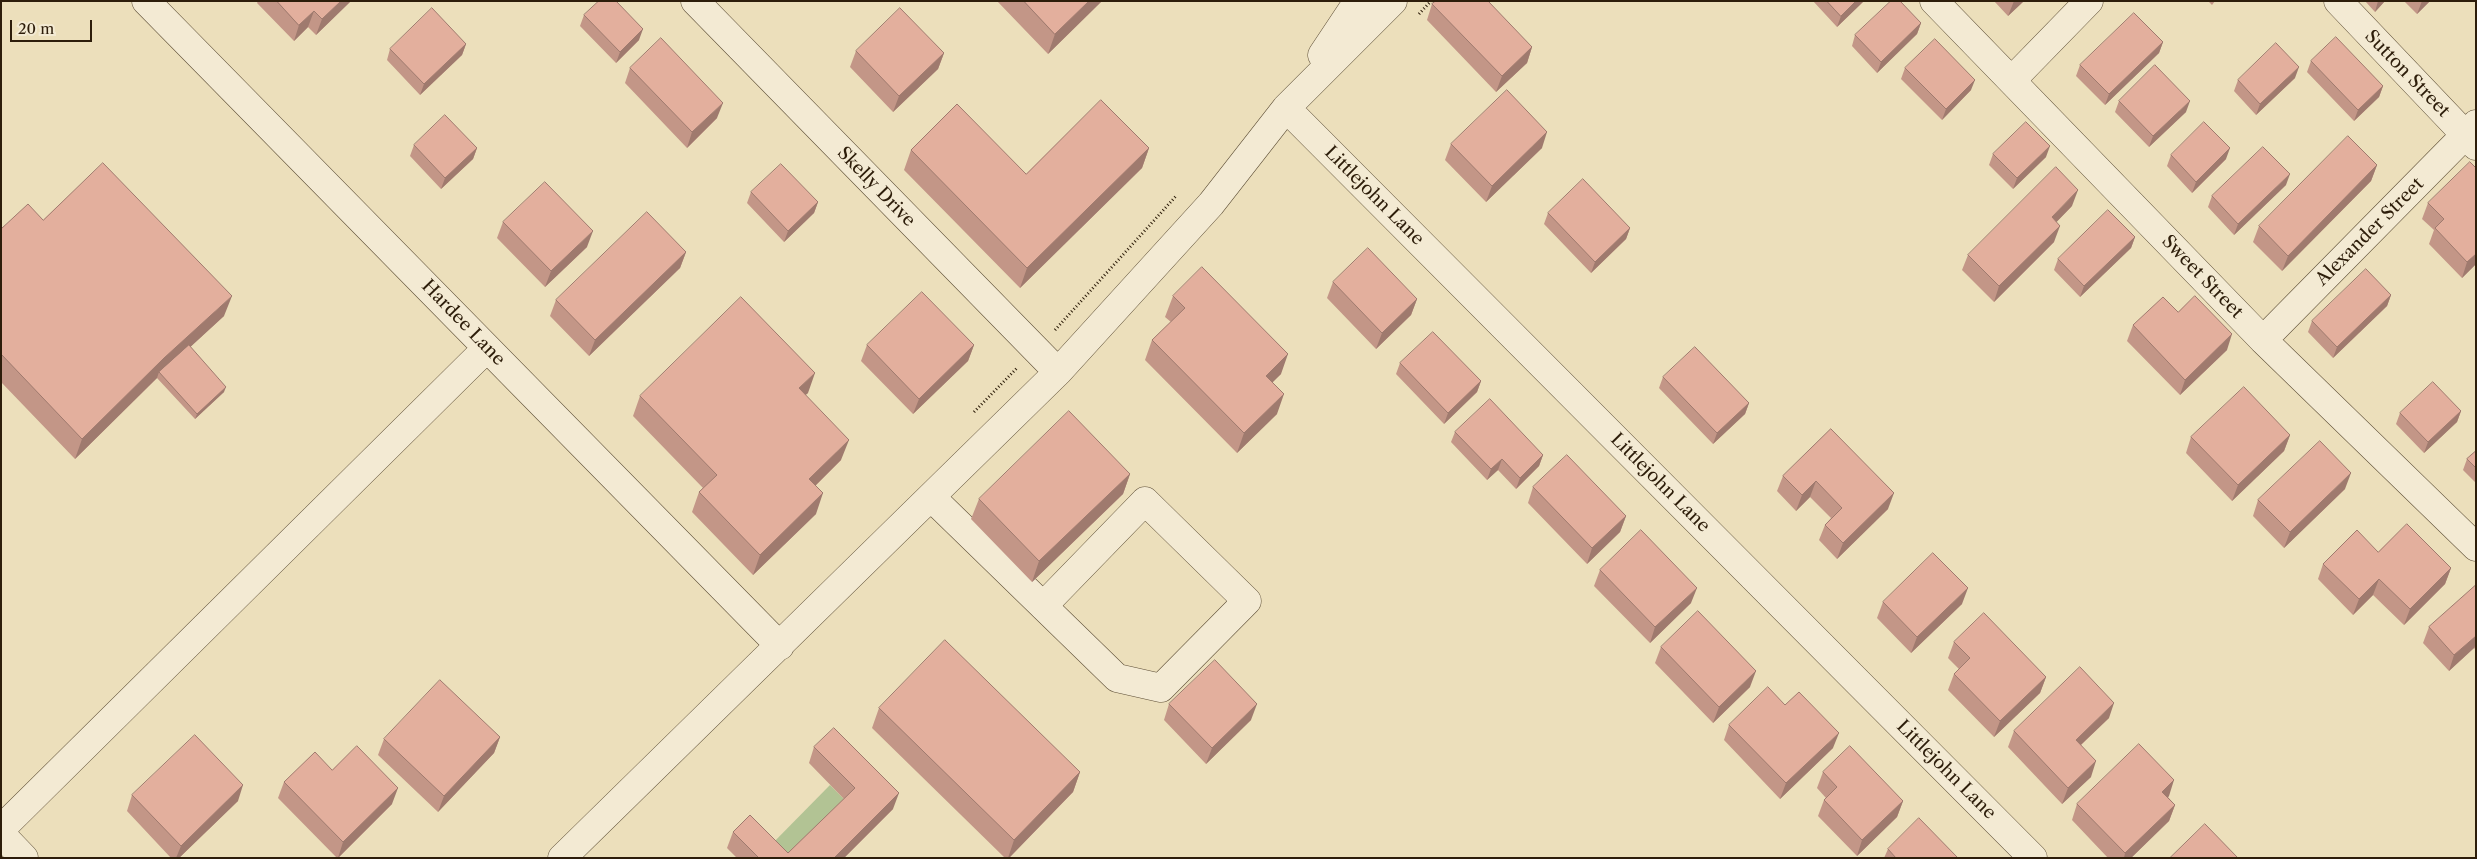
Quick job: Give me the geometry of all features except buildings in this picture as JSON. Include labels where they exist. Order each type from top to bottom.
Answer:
[{"type":"street","name":"Hardee Lane","points":[[146,1],[780,646]]},
{"type":"street","name":"Skelly Drive","points":[[695,1],[1058,372]]},
{"type":"street","points":[[562,858],[1058,372],[1210,204],[1286,108],[1358,1]]},
{"type":"street","points":[[1286,108],[1393,1]]},
{"type":"street","name":"Sweet Street","points":[[1934,1],[2264,340],[2476,547]]},
{"type":"street","points":[[2012,80],[2090,1]]},
{"type":"street","name":"Sutton Street","points":[[2338,1],[2472,135]]},
{"type":"street","name":"Littlejohn Lane","points":[[1286,108],[2033,858]]},
{"type":"street","name":"Alexander Street","points":[[2264,340],[2472,135]]},
{"type":"street","points":[[1,829],[487,348]]},
{"type":"street","points":[[932,497],[1043,606],[1117,678],[1161,688],[1247,601],[1145,501],[1043,606]]},
{"type":"street","points":[[1,834],[24,858]]},
{"type":"path","points":[[1419,14],[1430,1]]},
{"type":"path","points":[[968,418],[1035,350],[1177,195]]},
{"type":"green space","points":[[830,785],[849,804],[794,858],[765,851]]}]
